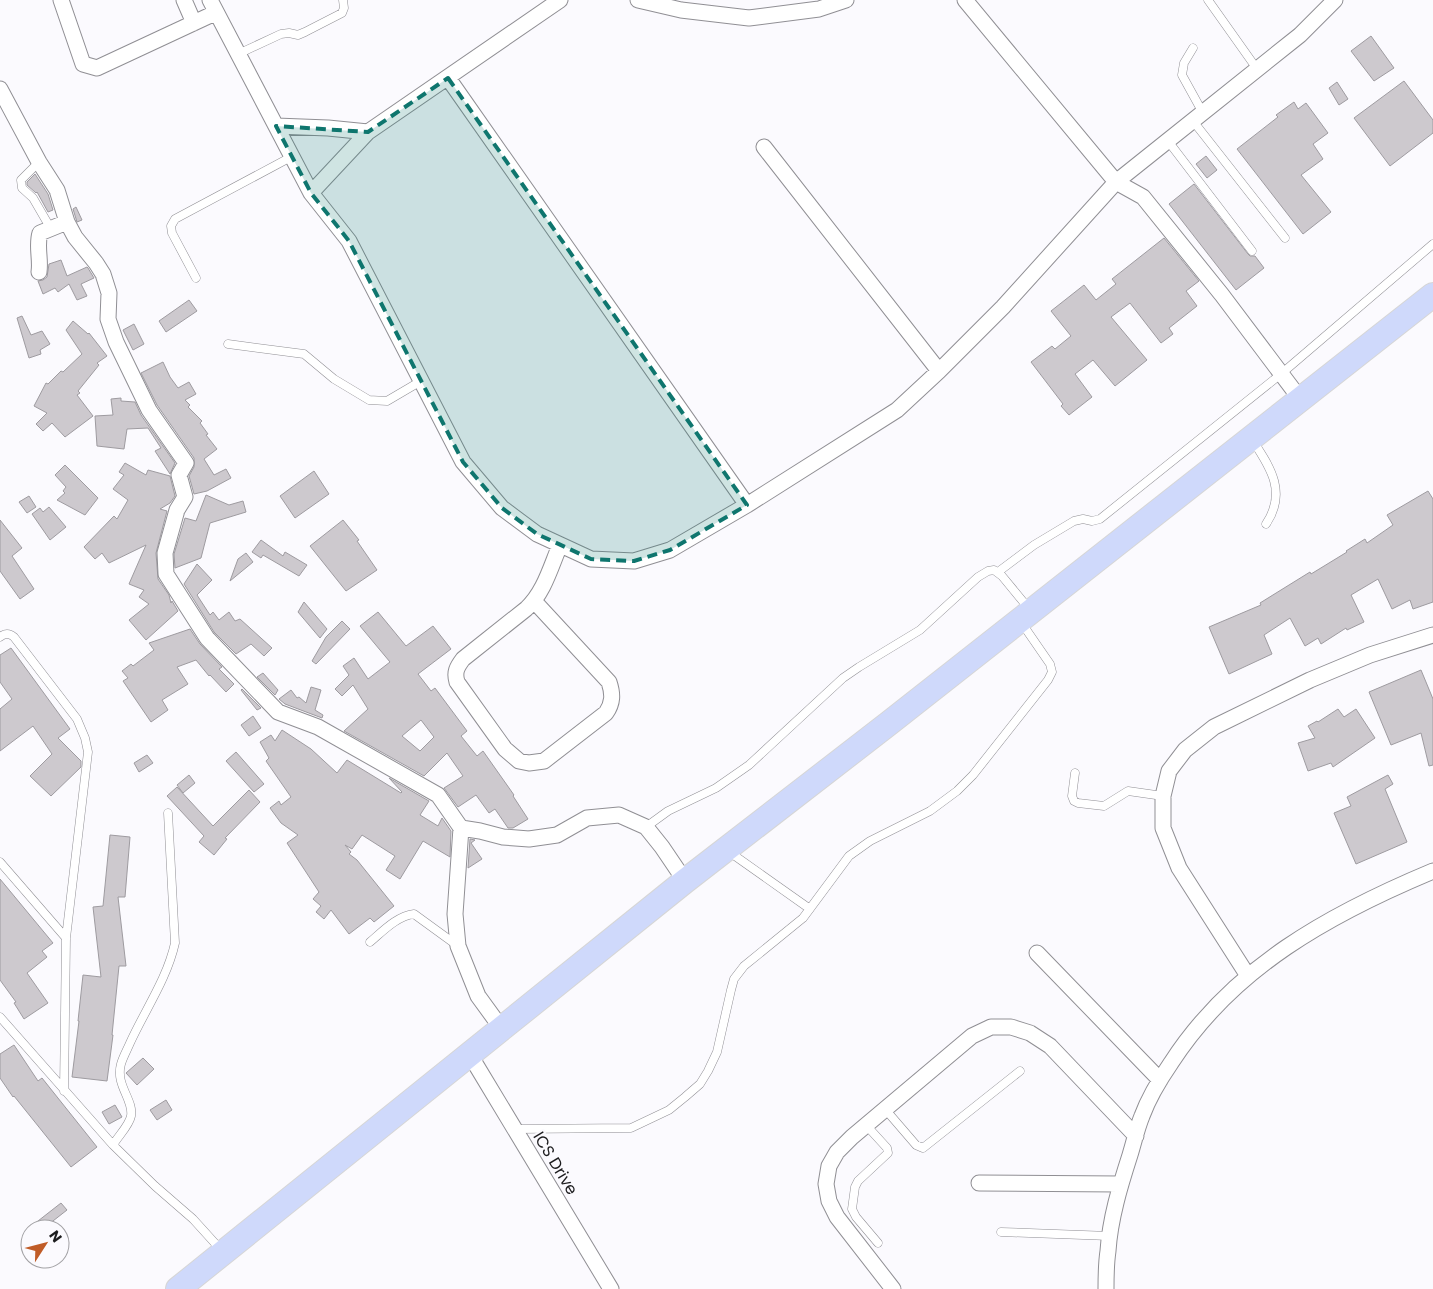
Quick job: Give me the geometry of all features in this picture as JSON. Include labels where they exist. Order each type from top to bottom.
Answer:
[{"type":"main road","points":[[178,1289],[685,882],[1252,439],[1433,295]]},
{"type":"street","points":[[61,0],[83,64],[97,68],[194,23],[212,6],[311,193],[349,240],[463,462],[502,508],[536,534],[591,559],[634,561],[670,550],[747,505],[897,410],[939,372],[1003,307],[1116,182],[1300,35],[1335,0]]},
{"type":"street","points":[[184,0],[194,23]]},
{"type":"street","points":[[311,193],[368,132],[560,0]]},
{"type":"street","points":[[638,0],[681,10],[750,18],[819,9],[842,0]]},
{"type":"street","points":[[965,0],[1116,182],[1143,197],[1222,296],[1301,400]]},
{"type":"street","points":[[448,78],[747,505]]},
{"type":"street","points":[[0,89],[56,190],[67,222],[75,237],[103,274],[109,292],[108,319],[116,342],[148,410],[186,464],[179,475],[185,498],[177,510],[165,553],[166,574],[207,638],[278,712],[318,727],[438,795],[461,828],[455,914],[458,946],[478,996],[502,1029]]},
{"type":"street","points":[[276,126],[368,132]]},
{"type":"street","points":[[764,147],[939,372]]},
{"type":"street","points":[[39,272],[41,261],[38,240],[40,233],[67,222]]},
{"type":"street","points":[[534,600],[609,682],[612,698],[606,714],[544,762],[529,763],[519,761],[505,749],[457,682],[455,674],[457,667],[463,659],[534,600],[543,585],[560,545]]},
{"type":"street","points":[[1248,976],[1179,868],[1163,828],[1163,796],[1169,772],[1185,750],[1214,727],[1310,680],[1370,655],[1433,635]]},
{"type":"street","points":[[461,828],[503,837],[529,839],[558,835],[588,818],[619,815],[646,827],[685,882]]},
{"type":"street","points":[[1106,1289],[1108,1250],[1120,1184],[1142,1115],[1160,1080],[1178,1052],[1203,1020],[1232,989],[1272,956],[1370,899],[1433,872]]},
{"type":"street","points":[[1037,953],[1160,1080]]},
{"type":"street","points":[[893,1289],[837,1217],[830,1201],[826,1184],[829,1166],[837,1152],[866,1125],[972,1036],[991,1027],[1011,1027],[1030,1033],[1050,1046],[1136,1136]]},
{"type":"street","name":"ICS Drive","points":[[470,1055],[611,1289]]},
{"type":"street","points":[[979,1183],[1120,1184]]},
{"type":"lane","points":[[238,54],[281,34],[298,35],[342,13],[344,8],[343,0]]},
{"type":"lane","points":[[1208,0],[1257,69]]},
{"type":"lane","points":[[1194,48],[1184,64],[1182,75],[1198,117],[1285,238]]},
{"type":"lane","points":[[1168,140],[1252,251]]},
{"type":"lane","points":[[196,278],[172,233],[171,226],[175,219],[291,157]]},
{"type":"lane","points":[[39,162],[21,180],[22,188],[33,198],[51,229]]},
{"type":"lane","points":[[998,572],[1034,545],[1074,521],[1100,519],[1281,374],[1433,244]]},
{"type":"lane","points":[[228,344],[304,354],[334,379],[369,400],[387,401],[421,381]]},
{"type":"lane","points":[[1252,439],[1269,466],[1275,487],[1274,512],[1266,524]]},
{"type":"lane","points":[[515,1129],[630,1128],[669,1110],[700,1084],[717,1052],[734,979],[744,966],[792,929],[810,909],[850,856],[870,842],[930,811],[957,791],[973,775],[1048,680],[1052,672],[1050,664],[1026,616],[998,572],[994,570],[983,574],[920,630],[843,678],[728,781],[704,795],[668,811],[646,827]]},
{"type":"lane","points":[[0,637],[4,634],[14,637],[77,719],[85,738],[88,752],[66,938],[64,1091]]},
{"type":"lane","points":[[1075,773],[1072,796],[1074,801],[1078,803],[1104,806],[1123,792],[1128,791],[1163,796]]},
{"type":"lane","points":[[113,1145],[131,1115],[131,1109],[120,1080],[121,1064],[142,1017],[165,975],[175,943],[168,813]]},
{"type":"lane","points":[[726,850],[810,909]]},
{"type":"lane","points":[[0,862],[66,938]]},
{"type":"lane","points":[[370,942],[405,915],[414,914],[458,946]]},
{"type":"lane","points":[[0,1018],[113,1145],[155,1186],[193,1219],[224,1253]]},
{"type":"lane","points":[[885,1108],[916,1146],[923,1148],[1020,1071]]},
{"type":"lane","points":[[866,1125],[887,1148],[888,1153],[858,1181],[855,1187],[852,1209],[856,1217],[878,1243]]},
{"type":"lane","points":[[1001,1232],[1110,1236]]},
{"type":"highlighted area","points":[[448,78],[747,505],[670,550],[634,561],[591,559],[537,534],[502,508],[463,462],[349,241],[311,193],[276,126],[368,132]]},
{"type":"building","points":[[1371,36],[1394,68],[1374,81],[1351,51]]},
{"type":"building","points":[[1404,81],[1433,120],[1433,133],[1390,166],[1354,118]]},
{"type":"building","points":[[1337,82],[1348,99],[1339,105],[1329,88]]},
{"type":"building","points":[[1294,102],[1298,109],[1306,103],[1328,133],[1313,144],[1323,159],[1301,175],[1331,212],[1303,234],[1237,149]]},
{"type":"building","points":[[1206,156],[1217,170],[1207,178],[1196,164]]},
{"type":"building","points":[[35,174],[48,194],[53,210],[48,212],[37,192],[27,185],[27,182]]},
{"type":"building","points":[[1194,184],[1248,254],[1255,256],[1264,268],[1236,290],[1169,204]]},
{"type":"building","points":[[76,207],[82,220],[77,222],[73,209]]},
{"type":"building","points":[[1164,238],[1199,281],[1186,291],[1197,306],[1169,328],[1173,334],[1161,343],[1130,303],[1111,317],[1147,360],[1115,386],[1093,360],[1075,374],[1092,397],[1069,415],[1061,406],[1063,404],[1031,362],[1052,346],[1055,349],[1071,336],[1051,311],[1084,285],[1096,300],[1116,284],[1112,279]]},
{"type":"building","points":[[61,260],[67,276],[88,268],[94,278],[81,284],[87,296],[77,300],[69,284],[58,292],[55,288],[43,294],[38,281],[47,277],[49,264]]},
{"type":"building","points":[[189,300],[197,311],[166,332],[159,321]]},
{"type":"building","points":[[22,316],[31,335],[42,331],[50,344],[40,350],[41,354],[29,358],[17,318]]},
{"type":"building","points":[[73,321],[89,333],[107,356],[97,363],[99,365],[78,391],[80,393],[77,395],[93,416],[65,437],[52,423],[43,431],[36,424],[47,413],[34,406],[46,383],[48,384],[61,371],[63,372],[82,354],[66,330]]},
{"type":"building","points":[[134,324],[144,344],[133,350],[123,330]]},
{"type":"building","points":[[163,362],[178,388],[189,382],[196,394],[185,400],[190,405],[188,407],[202,421],[200,423],[208,434],[206,435],[217,449],[204,459],[214,475],[226,469],[231,478],[207,491],[194,494],[189,476],[194,467],[194,458],[157,405],[141,373]]},
{"type":"building","points":[[121,398],[121,401],[135,402],[141,415],[175,463],[170,474],[155,451],[161,448],[148,428],[127,429],[124,449],[97,446],[95,416],[113,415],[111,399]]},
{"type":"building","points":[[125,463],[146,475],[148,470],[170,476],[175,496],[170,503],[160,509],[167,511],[156,553],[158,579],[169,595],[171,603],[172,601],[178,611],[146,640],[129,620],[149,604],[139,597],[144,590],[129,584],[146,545],[109,563],[102,553],[95,559],[84,547],[114,516],[117,519],[128,500],[113,489],[124,475],[119,472]]},
{"type":"building","points":[[65,465],[98,498],[85,515],[57,500],[65,493],[63,491],[66,487],[55,475]]},
{"type":"building","points":[[314,471],[329,494],[295,518],[280,496]]},
{"type":"building","points":[[1428,491],[1433,499],[1433,602],[1413,609],[1410,600],[1392,609],[1378,579],[1351,595],[1364,622],[1347,630],[1346,628],[1321,644],[1318,638],[1305,646],[1290,618],[1264,635],[1272,654],[1229,674],[1209,627],[1261,605],[1260,603],[1310,572],[1311,574],[1365,539],[1367,543],[1393,525],[1387,515]]},
{"type":"building","points":[[206,495],[229,505],[243,501],[246,512],[210,523],[201,558],[175,568],[174,554],[185,518],[196,521]]},
{"type":"building","points":[[29,496],[36,507],[27,513],[19,502]]},
{"type":"building","points":[[49,507],[66,527],[50,540],[32,514],[40,508],[43,512]]},
{"type":"building","points":[[0,520],[22,548],[12,556],[34,589],[20,599],[0,571]]},
{"type":"building","points":[[343,520],[359,540],[357,541],[377,570],[346,591],[310,546]]},
{"type":"building","points":[[261,540],[283,556],[285,552],[307,565],[299,576],[263,555],[261,558],[252,552]]},
{"type":"building","points":[[246,553],[253,562],[230,581],[238,559]]},
{"type":"building","points":[[197,564],[212,580],[197,595],[210,615],[213,612],[219,620],[229,612],[235,621],[240,619],[272,648],[264,656],[251,644],[236,654],[214,632],[184,584]]},
{"type":"building","points":[[304,602],[327,629],[320,638],[298,612]]},
{"type":"building","points":[[378,612],[406,646],[433,626],[451,649],[418,674],[431,691],[435,688],[467,731],[461,736],[477,756],[483,751],[514,795],[528,819],[513,828],[508,828],[495,809],[489,813],[476,795],[458,807],[444,788],[463,776],[447,753],[424,776],[344,731],[368,709],[353,685],[342,696],[335,689],[349,675],[343,666],[354,658],[368,679],[390,662],[360,626]],"holes":[[[421,720],[434,737],[420,751],[402,736]]]},
{"type":"building","points":[[342,621],[350,629],[316,664],[312,661],[326,637]]},
{"type":"building","points":[[190,629],[200,644],[222,667],[219,669],[234,684],[226,692],[196,660],[177,667],[188,684],[162,700],[168,710],[151,722],[123,681],[128,678],[122,671],[131,664],[133,666],[154,650],[149,643]]},
{"type":"building","points":[[11,648],[70,729],[58,738],[81,761],[81,767],[51,796],[30,776],[52,754],[33,726],[0,751],[0,709],[12,699],[0,682],[0,655]]},
{"type":"building","points":[[1421,670],[1433,699],[1433,765],[1429,766],[1421,733],[1391,745],[1369,692]]},
{"type":"building","points":[[263,673],[278,690],[275,695],[257,677]]},
{"type":"building","points":[[311,687],[321,690],[315,710],[323,715],[322,718],[285,704],[279,699],[291,690],[297,698],[299,697],[306,703]]},
{"type":"building","points":[[242,689],[261,708],[257,710]]},
{"type":"building","points":[[1338,709],[1344,717],[1356,709],[1375,738],[1333,767],[1331,763],[1308,771],[1298,743],[1315,738],[1308,726]]},
{"type":"building","points":[[253,716],[261,728],[249,736],[241,725]]},
{"type":"building","points":[[282,730],[311,749],[337,773],[347,760],[401,793],[389,778],[429,801],[420,815],[438,826],[442,818],[451,831],[450,857],[423,841],[400,879],[386,870],[395,856],[362,835],[352,849],[345,845],[351,852],[349,854],[357,860],[394,906],[374,922],[370,918],[349,934],[331,910],[324,919],[316,912],[321,906],[313,899],[319,892],[287,843],[298,835],[281,823],[270,808],[279,801],[281,805],[291,797],[266,761],[269,758],[260,742],[271,735],[275,741]]},
{"type":"building","points":[[236,752],[264,784],[254,792],[226,761]]},
{"type":"building","points":[[147,755],[153,763],[139,772],[134,763]]},
{"type":"building","points":[[189,775],[195,783],[183,793],[177,785]]},
{"type":"building","points":[[1388,775],[1393,784],[1385,789],[1407,842],[1356,864],[1334,813],[1351,806],[1347,797]]},
{"type":"building","points":[[177,787],[213,826],[249,790],[260,802],[225,838],[227,839],[214,855],[199,842],[204,836],[167,796]]},
{"type":"building","points":[[110,835],[130,837],[125,897],[118,897],[126,966],[119,966],[107,1081],[72,1077],[83,975],[101,977],[93,907],[103,906]]},
{"type":"building","points":[[470,839],[475,840],[471,843],[482,859],[468,868]]},
{"type":"building","points":[[0,879],[53,943],[42,951],[47,957],[27,973],[48,1003],[24,1019],[14,1003],[16,1002],[0,980]]},
{"type":"building","points":[[14,1045],[38,1081],[42,1078],[97,1147],[71,1167],[13,1097],[0,1078],[0,1054]]},
{"type":"building","points":[[143,1058],[154,1069],[137,1085],[126,1073]]},
{"type":"building","points":[[166,1100],[172,1110],[157,1120],[150,1110]]},
{"type":"building","points":[[115,1105],[122,1117],[109,1124],[102,1112]]},
{"type":"building","points":[[61,1203],[67,1210],[56,1219],[41,1219]]}]
